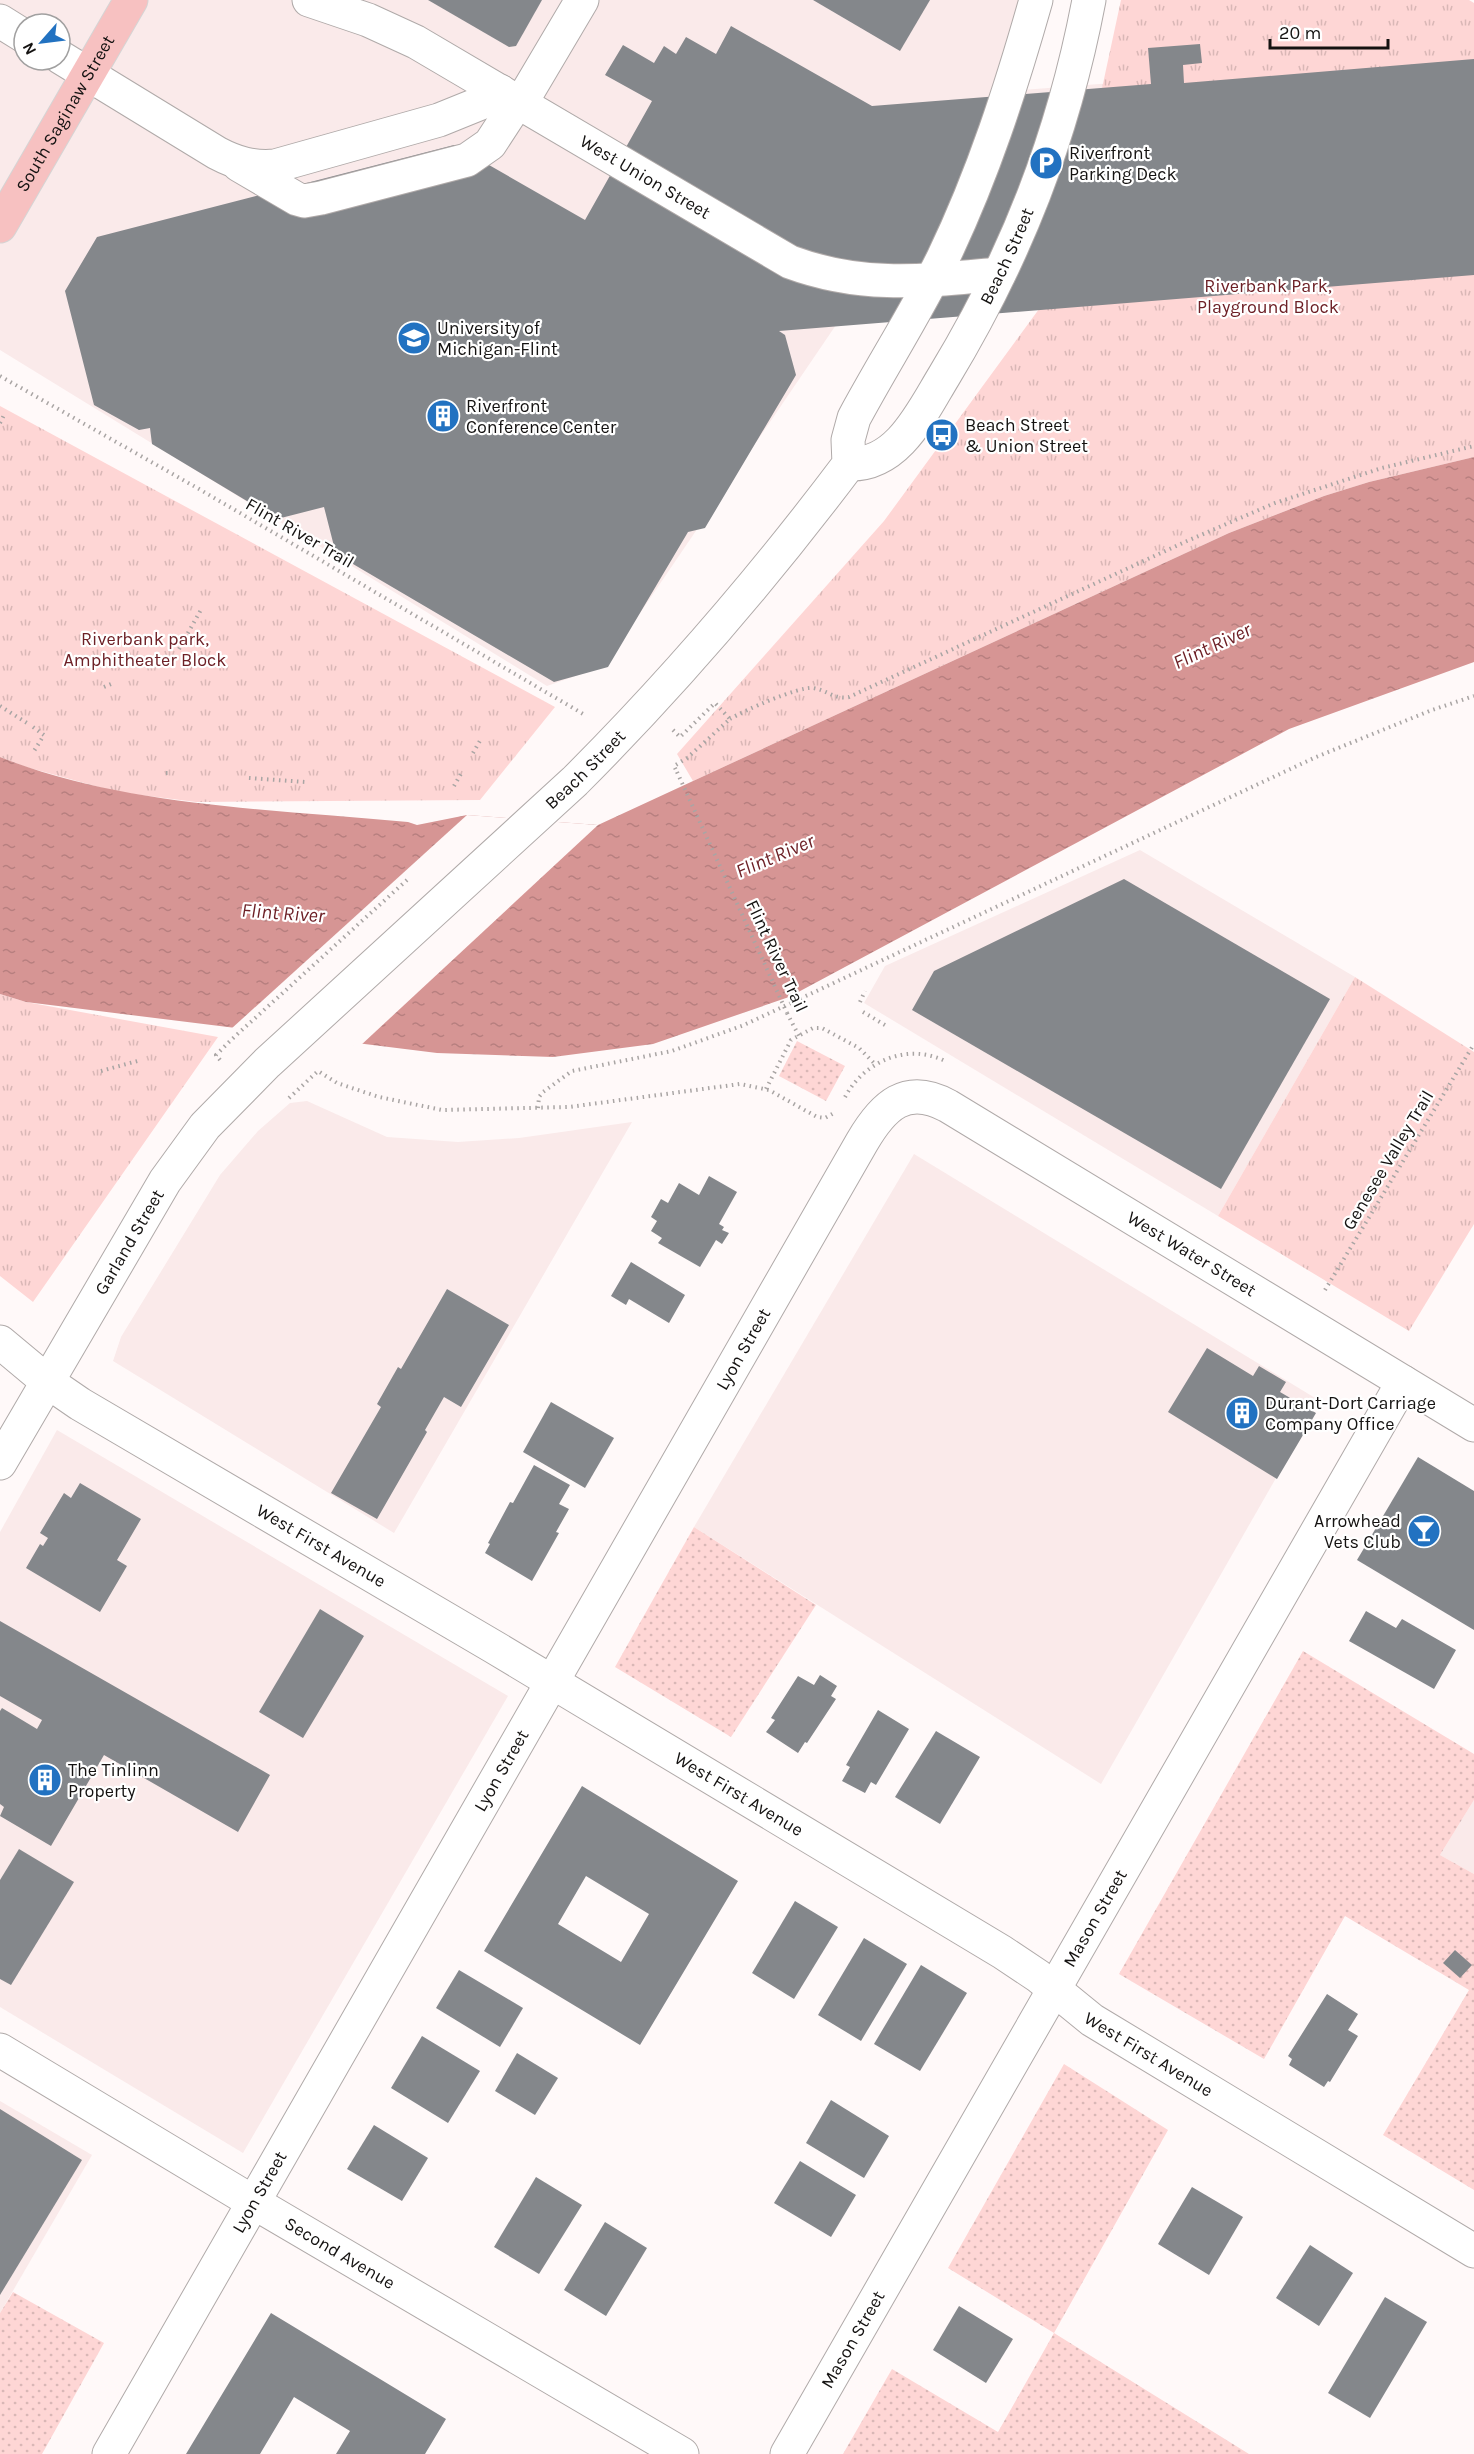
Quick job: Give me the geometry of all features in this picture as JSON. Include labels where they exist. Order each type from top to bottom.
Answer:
[{"type":"main road","name":"South Saginaw Street","points":[[0,226],[131,0]]},
{"type":"street","name":"West Union Street","points":[[309,0],[368,20],[416,42],[790,262],[829,275],[870,281],[931,281],[999,274]]},
{"type":"street","points":[[72,65],[230,160],[304,201],[467,160],[490,144],[513,98],[582,0]]},
{"type":"street","points":[[849,464],[848,440],[854,418],[931,281],[955,232],[995,135],[1036,0]]},
{"type":"street","name":"Beach Street","points":[[288,1044],[618,738],[747,597],[849,464],[859,465],[875,460],[894,448],[906,435],[963,344],[1018,237],[1071,85],[1089,0]]},
{"type":"street","points":[[230,160],[256,167],[285,163],[439,120],[481,103],[513,98]]},
{"type":"street","name":"Garland Street","points":[[0,1463],[165,1181],[189,1146],[221,1108],[288,1044]]},
{"type":"street","name":"West Water Street","points":[[904,1098],[920,1096],[948,1106],[1474,1425]]},
{"type":"street","name":"Lyon Street","points":[[109,2454],[551,1682],[757,1328],[865,1136],[884,1110],[904,1098]]},
{"type":"street","name":"West First Avenue","points":[[0,1342],[48,1382],[80,1404],[1002,1952],[1097,2023],[1474,2251]]},
{"type":"street","name":"Mason Street","points":[[787,2454],[1403,1382]]},
{"type":"street","name":"Second Avenue","points":[[0,2050],[253,2202],[682,2454]]},
{"type":"path","name":"Flint River Trail","points":[[0,376],[235,510],[585,715]]},
{"type":"path","points":[[0,423],[4,415]]},
{"type":"path","points":[[673,730],[680,737],[715,704],[730,719],[802,689],[812,688],[838,698],[849,697],[1187,541],[1275,503],[1382,468],[1474,446]]},
{"type":"path","points":[[178,649],[202,608]]},
{"type":"path","points":[[81,634],[97,643]]},
{"type":"path","points":[[104,687],[111,684]]},
{"type":"path","points":[[288,1099],[318,1071],[337,1083],[393,1101],[430,1108],[463,1110],[538,1108],[539,1097],[543,1092],[572,1071],[672,1051],[738,1027],[1317,757],[1432,710],[1474,696]]},
{"type":"path","points":[[0,706],[27,723]]},
{"type":"path","name":"Flint River Trail","points":[[730,719],[687,758],[674,766],[799,1036]]},
{"type":"path","points":[[33,727],[44,735],[33,751]]},
{"type":"path","points":[[472,753],[481,740]]},
{"type":"path","points":[[454,786],[462,772]]},
{"type":"path","points":[[166,773],[172,773]]},
{"type":"path","points":[[249,778],[305,782]]},
{"type":"path","points":[[216,1055],[408,880]]},
{"type":"path","points":[[860,1002],[865,991]]},
{"type":"path","points":[[863,1012],[885,1025]]},
{"type":"path","name":"Flint River Trail","points":[[766,1089],[789,1043],[813,1028],[822,1028],[859,1048],[875,1064]]},
{"type":"path","name":"Genesee Valley Trail","points":[[1325,1290],[1474,1044]]},
{"type":"path","points":[[101,1071],[141,1060]]},
{"type":"shaded area","name":"University of Michigan-Flint","points":[[0,0],[1021,0],[995,92],[1474,55],[836,325],[604,666],[547,686],[0,350]]},
{"type":"shaded area","points":[[1140,850],[1355,977],[1218,1216],[864,1003],[885,966]]},
{"type":"shaded area","points":[[307,1101],[387,1137],[458,1142],[519,1138],[632,1122],[394,1533],[113,1361],[121,1337],[220,1175],[258,1131],[290,1103]]},
{"type":"shaded area","points":[[914,1154],[1320,1401],[1101,1784],[694,1527]]},
{"type":"shaded area","points":[[57,1430],[508,1696],[243,2153],[0,2007],[0,1532]]},
{"type":"shaded area","points":[[1474,1800],[1474,1874],[1440,1855]]},
{"type":"shaded area","points":[[0,2101],[92,2155],[0,2313]]},
{"type":"green space","name":"Riverbank Park, Playground Block","points":[[1121,0],[1469,0],[1474,3],[1474,457],[1369,482],[1324,496],[1229,533],[693,781],[677,754],[884,521],[1061,279]]},
{"type":"green space","name":"Riverbank park, Amphitheater Block","points":[[0,406],[555,707],[480,800],[196,802],[117,792],[26,767],[0,757]]},
{"type":"green space","points":[[1355,977],[1474,1052],[1474,1224],[1409,1331],[1218,1216]]},
{"type":"green space","points":[[0,994],[26,1002],[218,1037],[33,1302],[0,1276]]},
{"type":"green space","points":[[797,1041],[845,1066],[826,1101],[779,1076]]},
{"type":"green space","points":[[694,1527],[816,1605],[731,1737],[615,1667]]},
{"type":"green space","points":[[1303,1651],[1474,1754],[1474,1800],[1440,1855],[1474,1874],[1474,2190],[1383,2135],[1469,1990],[1345,1916],[1264,2059],[1119,1974]]},
{"type":"green space","points":[[1064,2064],[1168,2130],[1054,2333],[948,2268]]},
{"type":"green space","points":[[13,2292],[104,2343],[42,2454],[0,2454],[0,2313]]},
{"type":"green space","points":[[1054,2333],[1249,2454],[843,2454],[892,2369],[998,2432]]},
{"type":"water","name":"Flint River","points":[[1474,457],[1474,662],[1289,729],[789,997],[653,1044],[553,1057],[437,1053],[26,1002],[0,994],[0,757],[48,774],[98,786],[149,796],[253,809],[408,822],[417,825],[467,815],[598,825],[1229,533],[1324,496],[1369,482]]},
{"type":"pier","points":[[467,815],[598,825],[360,1046],[231,1029]]},
{"type":"building","points":[[428,0],[542,0],[516,46],[509,47]]},
{"type":"building","points":[[813,0],[930,0],[900,51]]},
{"type":"building","name":"University of Michigan-Flint","points":[[731,26],[872,106],[1151,84],[1148,48],[1200,44],[1202,63],[1183,65],[1184,83],[1474,59],[1474,275],[779,331],[785,335],[796,375],[705,528],[688,532],[608,667],[554,682],[336,554],[324,507],[277,519],[152,444],[150,428],[139,430],[94,405],[65,291],[97,237],[454,145],[585,220],[652,101],[605,75],[623,45],[654,63],[664,46],[676,54],[686,37],[716,54]]},
{"type":"building","points":[[1124,879],[1330,999],[1221,1189],[912,1010],[934,971]]},
{"type":"building","points":[[709,1176],[737,1192],[719,1224],[724,1227],[722,1230],[729,1233],[722,1244],[716,1240],[700,1267],[658,1243],[662,1238],[651,1231],[657,1221],[651,1217],[661,1199],[668,1203],[679,1183],[699,1195]]},
{"type":"building","points":[[631,1262],[685,1295],[669,1323],[629,1299],[626,1305],[611,1296]]},
{"type":"building","points":[[447,1289],[509,1325],[461,1407],[444,1397],[425,1430],[427,1432],[377,1519],[331,1493],[381,1407],[377,1404],[398,1367],[401,1369]]},
{"type":"building","name":"Durant-Dort Carriage Company Office","points":[[1207,1348],[1253,1376],[1259,1366],[1286,1382],[1280,1392],[1316,1413],[1277,1479],[1168,1412]]},
{"type":"building","points":[[551,1402],[614,1438],[585,1488],[523,1452]]},
{"type":"building","name":"Arrowhead Vets Club","points":[[1418,1457],[1474,1491],[1474,1630],[1357,1560]]},
{"type":"building","points":[[534,1465],[570,1485],[559,1504],[569,1509],[556,1532],[559,1533],[532,1581],[485,1553],[510,1502],[513,1503]]},
{"type":"building","points":[[80,1483],[141,1519],[117,1560],[127,1566],[100,1612],[26,1568],[40,1544],[43,1546],[48,1538],[40,1533],[64,1493],[71,1498]]},
{"type":"building","points":[[320,1609],[364,1636],[303,1738],[259,1712]]},
{"type":"building","points":[[1366,1611],[1396,1628],[1402,1619],[1456,1650],[1434,1689],[1349,1641]]},
{"type":"building","points":[[0,1621],[270,1775],[238,1832],[104,1755],[51,1846],[0,1816],[4,1807],[0,1804],[0,1711],[2,1708],[37,1729],[42,1720],[0,1696]]},
{"type":"building","points":[[820,1675],[837,1686],[831,1696],[836,1699],[798,1753],[766,1732],[775,1720],[771,1718],[798,1676],[814,1685]]},
{"type":"building","points":[[878,1710],[909,1729],[876,1785],[871,1782],[865,1793],[842,1781],[850,1767],[846,1765]]},
{"type":"building","points":[[936,1731],[980,1757],[940,1824],[895,1797]]},
{"type":"building","points":[[582,1786],[738,1881],[640,2045],[484,1951]],"holes":[[[586,1876],[649,1914],[621,1962],[558,1924]]]},
{"type":"building","points":[[19,1849],[74,1882],[11,1985],[0,1979],[0,1880]]},
{"type":"building","points":[[795,1901],[838,1927],[794,1999],[752,1973]]},
{"type":"building","points":[[864,1938],[907,1964],[861,2041],[818,2015]]},
{"type":"building","points":[[1455,1950],[1472,1965],[1460,1978],[1443,1963]]},
{"type":"building","points":[[921,1965],[967,1993],[920,2071],[874,2044]]},
{"type":"building","points":[[459,1970],[523,2008],[500,2047],[436,2008]]},
{"type":"building","points":[[1327,1994],[1358,2014],[1348,2030],[1358,2036],[1330,2082],[1328,2081],[1324,2087],[1289,2065],[1292,2059],[1288,2056]]},
{"type":"building","points":[[422,2036],[480,2071],[448,2123],[391,2088]]},
{"type":"building","points":[[517,2053],[558,2078],[535,2115],[495,2091]]},
{"type":"building","points":[[831,2100],[889,2136],[864,2178],[806,2143]]},
{"type":"building","points":[[0,2109],[82,2160],[0,2295]]},
{"type":"building","points":[[374,2125],[428,2158],[402,2201],[347,2169]]},
{"type":"building","points":[[800,2161],[856,2195],[831,2237],[774,2203]]},
{"type":"building","points":[[536,2177],[582,2205],[539,2274],[494,2247]]},
{"type":"building","points":[[1192,2187],[1243,2217],[1209,2275],[1158,2244]]},
{"type":"building","points":[[605,2222],[647,2248],[606,2316],[564,2290]]},
{"type":"building","points":[[1310,2245],[1353,2273],[1319,2326],[1276,2298]]},
{"type":"building","points":[[1385,2297],[1427,2322],[1370,2418],[1328,2393]]},
{"type":"building","points":[[959,2306],[1013,2339],[986,2383],[933,2350]]},
{"type":"building","points":[[271,2313],[446,2419],[425,2454],[336,2454],[350,2431],[294,2397],[260,2454],[186,2454]]},
{"type":"place","name":"Riverfront Parking Deck","points":[[1046,163]]},
{"type":"place","name":"University of Michigan-Flint","points":[[414,338]]},
{"type":"place","name":"Riverfront Conference Center","points":[[443,416]]},
{"type":"place","name":"Beach Street & Union Street","points":[[942,435]]},
{"type":"place","name":"Durant-Dort Carriage Company Office","points":[[1242,1413]]},
{"type":"place","name":"Arrowhead Vets Club","points":[[1424,1531]]},
{"type":"place","name":"The Tinlinn Property","points":[[45,1780]]}]
